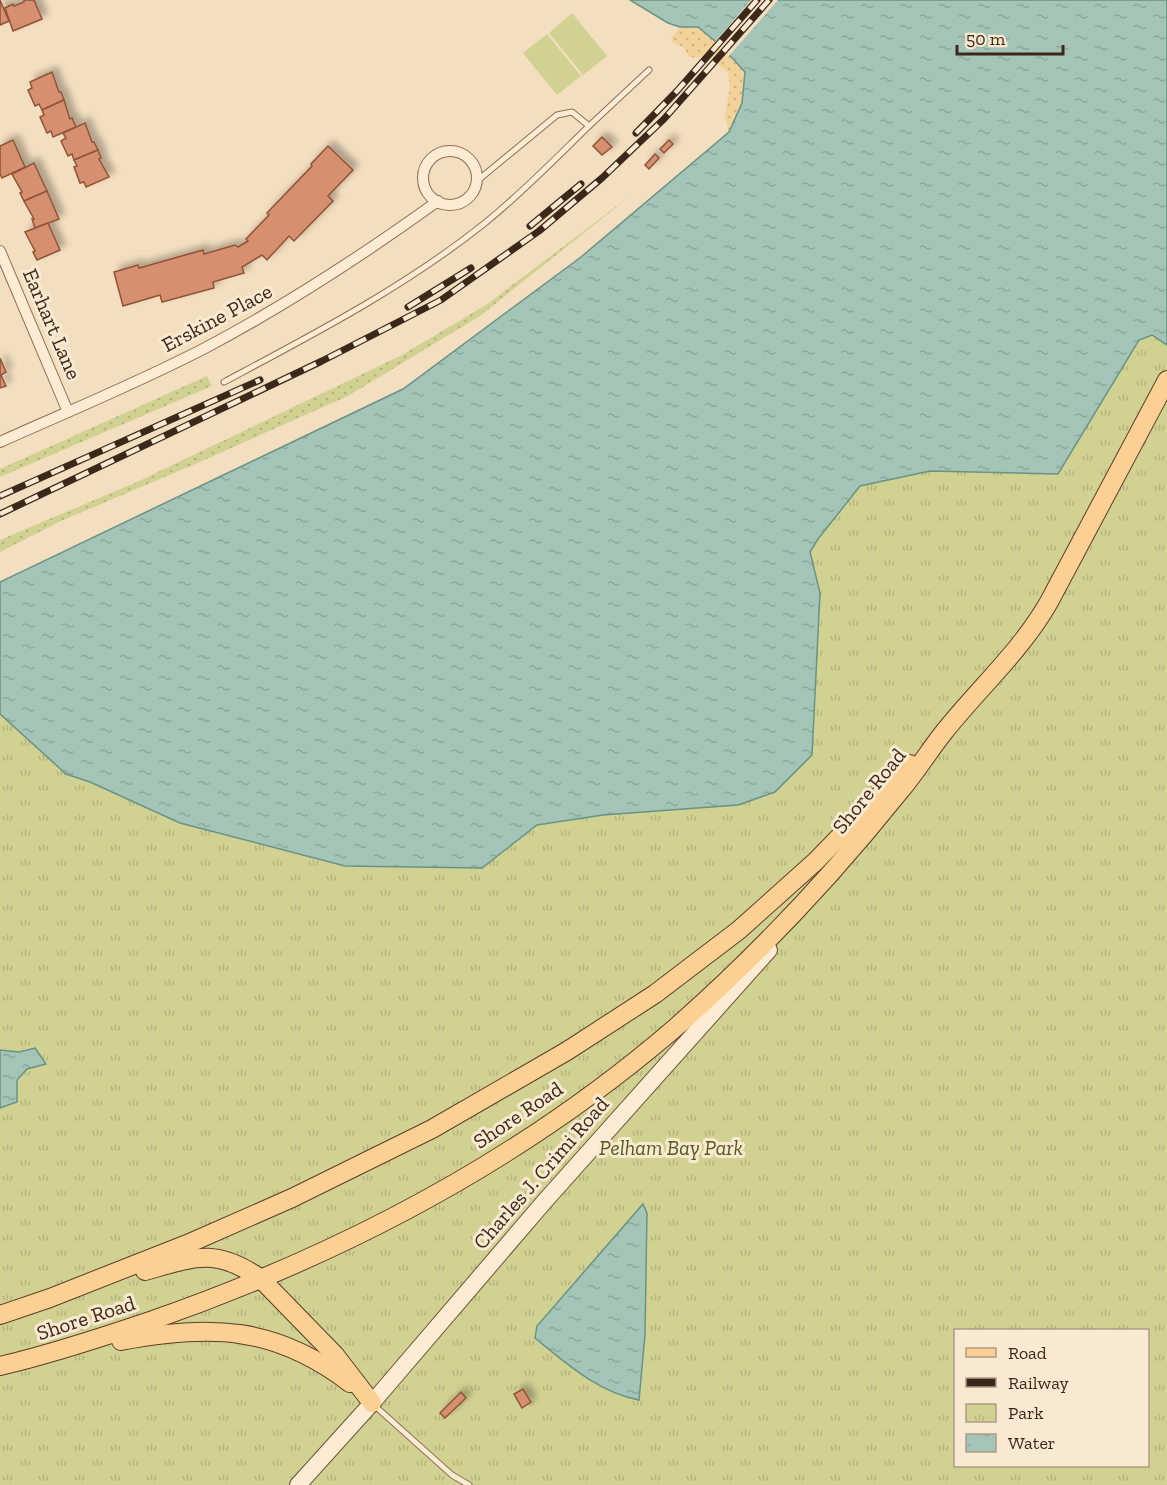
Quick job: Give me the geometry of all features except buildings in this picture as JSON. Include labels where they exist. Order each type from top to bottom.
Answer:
[{"type":"main road","name":"Shore Road","points":[[0,1366],[58,1352],[182,1310],[261,1279],[349,1239],[487,1164],[618,1074],[676,1026],[816,890],[901,790],[946,730],[1015,651],[1041,616],[1167,380]]},
{"type":"main road","name":"Shore Road","points":[[0,1315],[50,1298],[243,1220],[339,1176],[477,1104],[612,1022],[697,964],[778,896],[946,730]]},
{"type":"main road","name":"Charles J. Crimi Road","points":[[298,1485],[372,1403],[544,1202],[787,930],[816,890]]},
{"type":"main road","points":[[50,1298],[200,1257],[231,1262],[261,1279],[335,1355],[372,1403]]},
{"type":"main road","points":[[58,1352],[177,1331],[218,1331],[258,1336],[305,1355],[343,1378],[372,1403]]},
{"type":"street","points":[[438,201],[427,191],[424,177],[428,163],[440,154],[454,152],[467,157],[476,169],[477,181]]},
{"type":"street","name":"Erskine Place","points":[[0,442],[172,365],[272,311],[367,252],[438,201],[453,205],[461,202],[473,192],[477,181]]},
{"type":"street","name":"Earhart Lane","points":[[0,251],[68,412]]},
{"type":"lane","points":[[224,382],[380,296],[442,255],[486,222],[649,70]]},
{"type":"lane","points":[[477,181],[557,115],[572,112],[589,126]]},
{"type":"lane","points":[[372,1403],[452,1475],[469,1485]]},
{"type":"green space","points":[[572,13],[607,56],[583,75],[549,33]]},
{"type":"green space","points":[[547,34],[581,76],[557,95],[523,53]]},
{"type":"green space","points":[[630,196],[480,316],[348,396],[63,520],[0,552],[0,540],[137,482],[402,355],[486,305]]},
{"type":"green space","name":"Pelham Bay Park","points":[[1152,335],[1167,345],[1167,1485],[0,1485],[0,714],[66,774],[90,782],[482,868],[537,825],[603,815],[738,805],[775,792],[820,593],[810,552],[860,486],[930,471],[1058,474],[1139,340]]},
{"type":"green space","points":[[207,376],[212,386],[0,477],[0,469]]},
{"type":"sand","points":[[680,27],[698,27],[709,35],[745,72],[742,103],[729,132],[725,116],[730,86],[728,73],[705,54],[700,58],[689,57],[683,47],[673,43],[671,38]]},
{"type":"water","points":[[630,0],[1167,0],[1167,345],[1152,335],[1139,340],[1058,474],[930,471],[860,486],[810,552],[820,593],[812,755],[775,792],[738,805],[603,815],[537,825],[482,868],[345,866],[180,823],[90,782],[66,774],[0,714],[0,582],[403,389],[581,257],[729,132],[742,103],[745,72],[722,47],[698,27],[680,27],[668,23]]},
{"type":"water","points":[[35,1048],[46,1064],[27,1069],[17,1080],[17,1102],[0,1108],[0,1050],[19,1052]]},
{"type":"water","points":[[643,1204],[647,1213],[645,1335],[639,1400],[610,1391],[597,1384],[571,1367],[535,1338],[537,1326]]},
{"type":"pier","points":[[751,0],[778,0],[728,57],[714,43]]},
{"type":"railway","points":[[636,133],[677,91],[757,0]]},
{"type":"railway","points":[[0,514],[322,361],[441,300],[539,231],[602,178],[664,119],[769,0]]},
{"type":"railway","points":[[530,226],[581,184]]},
{"type":"railway","points":[[408,307],[471,268]]},
{"type":"railway","points":[[0,496],[260,380]]}]
